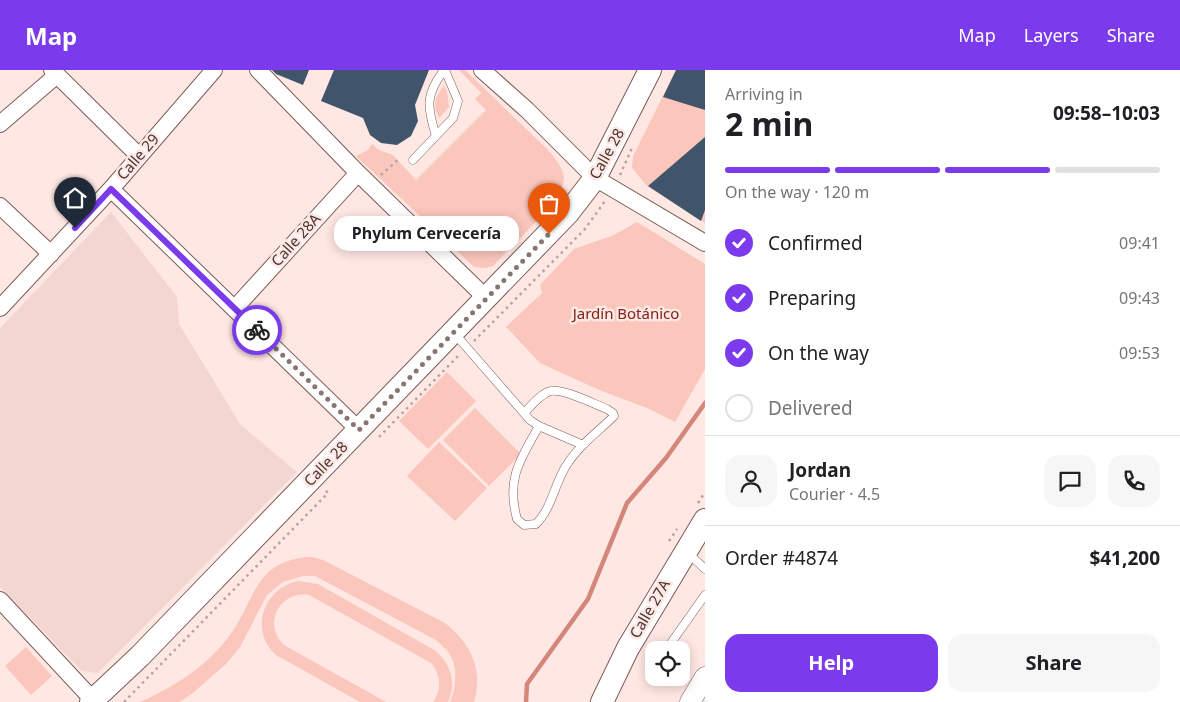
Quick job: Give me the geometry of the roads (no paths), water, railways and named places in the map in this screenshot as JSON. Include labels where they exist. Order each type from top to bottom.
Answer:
[{"type":"main road","name":"Calle 28","points":[[92,701],[140,656],[359,430],[460,340],[486,298],[553,229],[595,178],[645,73]]},
{"type":"main road","name":"Calle 27A","points":[[602,702],[628,648],[705,520]]},
{"type":"street","name":"Calle 29","points":[[0,308],[111,189],[214,70]]},
{"type":"street","points":[[258,70],[486,298]]},
{"type":"street","points":[[482,70],[527,110],[595,178],[705,243]]},
{"type":"street","points":[[0,124],[54,73],[139,156]]},
{"type":"street","name":"Calle 28A","points":[[234,308],[358,172]]},
{"type":"street","points":[[111,189],[359,430]]},
{"type":"street","points":[[0,206],[52,254]]},
{"type":"street","points":[[0,600],[92,701]]},
{"type":"street","points":[[690,702],[705,677]]},
{"type":"lane","points":[[412,160],[436,136],[453,118],[458,101],[444,70],[435,82],[428,103],[436,136]]},
{"type":"lane","points":[[460,340],[524,413],[539,426],[583,444]]},
{"type":"lane","points":[[524,413],[545,393],[552,390],[562,391],[613,412],[614,416],[583,444],[566,467],[545,516],[536,524],[524,525],[517,519],[512,491],[521,459],[539,426]]},
{"type":"lane","points":[[685,551],[705,569]]},
{"type":"lane","points":[[672,641],[705,595]]},
{"type":"waterway","points":[[526,702],[527,684],[588,599],[627,503],[666,458],[705,403]]},
{"type":"place","name":"Phylum Cervecería","points":[[549,234]]},
{"type":"park label","name":"Jardín Botánico","points":[[626,314]]}]
